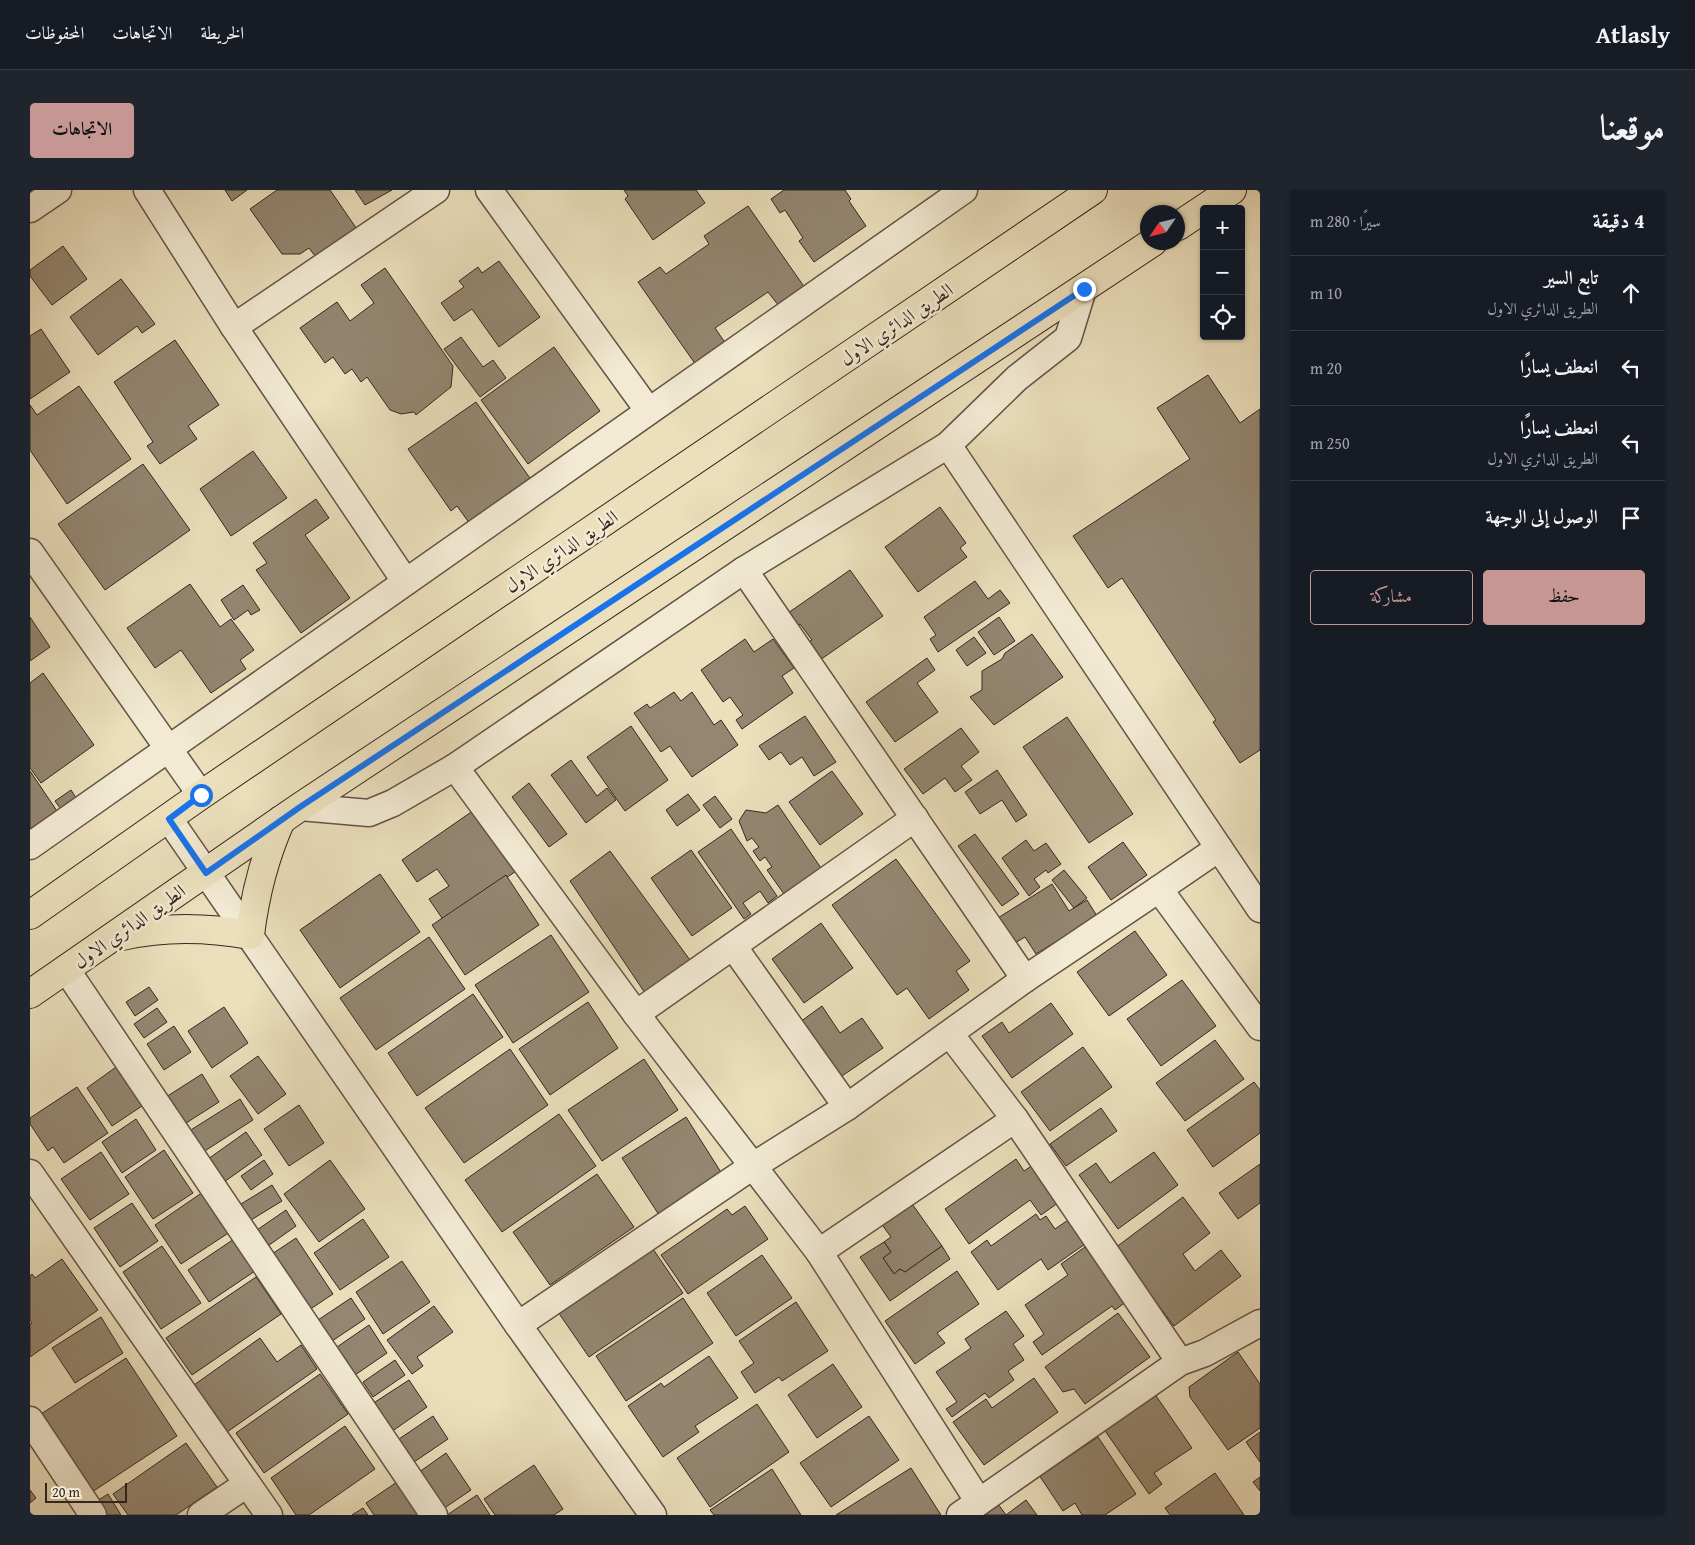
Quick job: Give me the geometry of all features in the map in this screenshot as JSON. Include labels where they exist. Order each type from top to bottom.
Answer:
[{"type":"main road","name":"الطريق الدائري الاول","points":[[30,914],[201,795],[1093,190]]},
{"type":"main road","points":[[1185,221],[1230,192]]},
{"type":"main road","name":"الطريق الدائري الاول","points":[[30,994],[290,814],[1141,250]]},
{"type":"main road","points":[[112,938],[137,932],[188,928],[250,935],[254,902],[261,870],[290,814]]},
{"type":"street","points":[[30,209],[58,190]]},
{"type":"street","points":[[147,190],[234,327],[405,581]]},
{"type":"street","points":[[234,327],[436,190]]},
{"type":"street","points":[[30,846],[648,410],[964,190]]},
{"type":"street","points":[[496,192],[648,410]]},
{"type":"street","points":[[290,814],[369,813],[393,803],[455,766],[744,570],[948,446],[1017,378],[1068,338],[1084,289]]},
{"type":"street","points":[[948,446],[1260,909]]},
{"type":"street","points":[[30,552],[201,795]]},
{"type":"street","points":[[744,570],[1025,979]]},
{"type":"street","points":[[455,766],[636,1014],[819,1252],[969,1509],[1180,1362],[1205,1353],[1260,1323]]},
{"type":"street","points":[[636,1014],[915,818]]},
{"type":"street","points":[[169,819],[518,1325],[653,1515]]},
{"type":"street","points":[[518,1325],[753,1166],[847,1107],[1025,979],[1219,848]]},
{"type":"street","points":[[1159,889],[1260,1027]]},
{"type":"street","points":[[733,946],[847,1107]]},
{"type":"street","points":[[66,970],[434,1515]]},
{"type":"street","points":[[950,1034],[1015,1119],[1180,1362]]},
{"type":"street","points":[[819,1252],[1015,1119]]},
{"type":"street","points":[[30,1173],[269,1515]]},
{"type":"street","points":[[30,1420],[93,1515]]},
{"type":"street","points":[[201,1515],[247,1484]]},
{"type":"building","points":[[225,190],[247,190],[232,201]]},
{"type":"building","points":[[277,190],[330,190],[361,235],[318,260],[309,248],[300,254],[282,254],[250,209]]},
{"type":"building","points":[[355,190],[392,190],[365,205]]},
{"type":"building","points":[[624,190],[696,190],[705,203],[653,240],[625,199],[628,196]]},
{"type":"building","points":[[784,190],[845,190],[851,199],[849,201],[866,226],[814,262],[799,241],[803,238],[785,210],[780,213],[771,199]]},
{"type":"building","points":[[748,206],[805,288],[779,306],[768,292],[715,328],[726,344],[696,365],[638,282],[660,267],[666,274],[709,244],[704,236]]},
{"type":"building","points":[[63,246],[87,279],[52,305],[30,276],[30,270]]},
{"type":"building","points":[[499,261],[540,317],[499,347],[472,309],[454,321],[441,303],[464,287],[459,281],[478,267],[482,273]]},
{"type":"building","points":[[385,268],[453,366],[451,387],[416,415],[414,412],[401,414],[390,410],[367,377],[361,382],[352,369],[345,374],[333,357],[325,363],[300,328],[337,302],[350,321],[374,303],[361,285]]},
{"type":"building","points":[[121,279],[155,324],[142,333],[137,326],[98,355],[70,317]]},
{"type":"building","points":[[41,329],[70,372],[30,399],[30,336]]},
{"type":"building","points":[[461,337],[483,367],[493,360],[506,378],[480,397],[444,349]]},
{"type":"building","points":[[175,340],[219,405],[188,426],[197,439],[160,464],[147,446],[153,442],[114,382]]},
{"type":"building","points":[[554,347],[600,411],[528,464],[481,400]]},
{"type":"building","points":[[1208,375],[1240,423],[1260,409],[1260,750],[1240,763],[1213,722],[1216,720],[1122,578],[1108,588],[1073,536],[1190,459],[1157,408]]},
{"type":"building","points":[[79,386],[131,459],[67,504],[30,450],[30,405],[37,415]]},
{"type":"building","points":[[476,402],[532,481],[470,524],[457,506],[451,511],[408,449]]},
{"type":"building","points":[[253,451],[287,498],[231,536],[200,489]]},
{"type":"building","points":[[143,464],[190,530],[105,590],[58,524]]},
{"type":"building","points":[[316,499],[329,518],[305,535],[350,598],[301,633],[256,570],[267,563],[253,543]]},
{"type":"building","points":[[940,507],[966,543],[960,548],[967,557],[918,592],[885,547]]},
{"type":"building","points":[[850,570],[883,616],[820,660],[807,643],[812,640],[800,624],[797,626],[788,613]]},
{"type":"building","points":[[975,581],[988,599],[1000,590],[1010,603],[938,652],[930,639],[936,635],[924,617]]},
{"type":"building","points":[[190,584],[220,627],[231,619],[254,650],[240,660],[246,669],[211,693],[181,650],[155,668],[127,628]]},
{"type":"building","points":[[243,585],[260,610],[251,615],[248,610],[234,620],[221,600]]},
{"type":"building","points":[[30,617],[50,647],[30,661]]},
{"type":"building","points":[[999,617],[1015,641],[994,655],[978,632]]},
{"type":"building","points":[[1032,634],[1063,677],[994,725],[970,697],[982,690],[982,671],[1002,659],[1005,653]]},
{"type":"building","points":[[974,637],[986,653],[967,666],[956,650]]},
{"type":"building","points":[[745,639],[754,652],[773,639],[794,668],[782,676],[793,693],[742,729],[736,720],[743,715],[730,697],[723,702],[701,670]]},
{"type":"building","points":[[927,658],[935,670],[917,683],[938,712],[895,742],[866,702]]},
{"type":"building","points":[[43,673],[94,745],[41,783],[30,768],[30,683]]},
{"type":"building","points":[[674,692],[681,701],[692,692],[714,725],[721,720],[738,745],[692,777],[670,746],[661,752],[634,713],[647,704],[650,708]]},
{"type":"building","points":[[805,716],[836,762],[814,776],[802,757],[790,765],[781,752],[769,760],[759,746]]},
{"type":"building","points":[[1067,717],[1133,814],[1089,843],[1023,747]]},
{"type":"building","points":[[631,726],[668,780],[625,811],[587,757]]},
{"type":"building","points":[[961,728],[979,752],[961,766],[972,780],[955,792],[945,778],[923,794],[904,769]]},
{"type":"building","points":[[571,760],[597,796],[607,788],[616,800],[586,823],[551,775]]},
{"type":"building","points":[[997,770],[1027,815],[1016,822],[1002,800],[980,814],[965,792]]},
{"type":"building","points":[[30,771],[57,811],[30,829]]},
{"type":"building","points":[[832,771],[863,814],[820,845],[789,802]]},
{"type":"building","points":[[529,783],[567,834],[549,847],[512,797]]},
{"type":"building","points":[[71,790],[78,801],[63,812],[55,801]]},
{"type":"building","points":[[688,794],[700,810],[677,826],[666,810]]},
{"type":"building","points":[[715,796],[732,819],[720,828],[703,805]]},
{"type":"building","points":[[778,805],[821,868],[784,894],[767,870],[772,867],[765,857],[760,861],[753,851],[759,847],[752,838],[747,841],[739,821],[746,810],[766,813]]},
{"type":"building","points":[[477,808],[519,869],[444,921],[429,899],[449,886],[437,869],[417,882],[402,860]]},
{"type":"building","points":[[731,829],[777,896],[768,903],[760,891],[743,903],[751,914],[744,919],[698,852]]},
{"type":"building","points":[[975,834],[1019,894],[1002,906],[958,846]]},
{"type":"building","points":[[1026,840],[1034,851],[1046,843],[1061,864],[1048,873],[1046,870],[1034,879],[1040,887],[1029,896],[1002,858]]},
{"type":"building","points":[[1123,842],[1147,875],[1111,900],[1088,867]]},
{"type":"building","points":[[691,850],[732,908],[692,936],[651,878]]},
{"type":"building","points":[[610,851],[690,960],[645,993],[570,881]]},
{"type":"building","points":[[896,859],[970,961],[956,971],[969,990],[929,1019],[907,988],[897,995],[832,905]]},
{"type":"building","points":[[1064,870],[1087,898],[1074,908],[1052,880]]},
{"type":"building","points":[[380,874],[420,932],[340,988],[300,930]]},
{"type":"building","points":[[506,875],[539,925],[465,975],[432,925]]},
{"type":"building","points":[[1052,884],[1069,911],[1087,900],[1097,916],[1036,954],[1025,937],[1008,947],[993,921]]},
{"type":"building","points":[[821,923],[853,968],[804,1003],[772,959]]},
{"type":"building","points":[[1135,931],[1167,975],[1109,1016],[1077,972]]},
{"type":"building","points":[[551,935],[589,992],[513,1043],[475,985]]},
{"type":"building","points":[[429,937],[465,989],[376,1050],[340,998]]},
{"type":"building","points":[[1182,980],[1216,1026],[1161,1066],[1127,1019]]},
{"type":"building","points":[[149,987],[158,1000],[135,1016],[126,1002]]},
{"type":"building","points":[[473,994],[503,1037],[417,1096],[388,1053]]},
{"type":"building","points":[[588,1002],[618,1048],[550,1095],[519,1049]]},
{"type":"building","points":[[1051,1003],[1073,1034],[1012,1078],[982,1036],[1002,1022],[1009,1033]]},
{"type":"building","points":[[822,1006],[840,1033],[862,1018],[883,1048],[839,1078],[800,1022]]},
{"type":"building","points":[[224,1007],[248,1043],[212,1068],[188,1031]]},
{"type":"building","points":[[157,1008],[167,1022],[144,1038],[134,1024]]},
{"type":"building","points":[[174,1026],[191,1052],[164,1070],[147,1044]]},
{"type":"building","points":[[1215,1040],[1244,1079],[1185,1121],[1156,1083]]},
{"type":"building","points":[[1083,1047],[1112,1087],[1050,1131],[1021,1092]]},
{"type":"building","points":[[510,1049],[548,1105],[464,1163],[425,1108]]},
{"type":"building","points":[[258,1056],[286,1094],[258,1114],[230,1076]]},
{"type":"building","points":[[644,1059],[678,1110],[602,1161],[568,1110]]},
{"type":"building","points":[[116,1067],[142,1106],[112,1126],[87,1088]]},
{"type":"building","points":[[202,1074],[219,1102],[183,1125],[166,1097]]},
{"type":"building","points":[[1254,1082],[1260,1090],[1260,1133],[1213,1167],[1187,1130]]},
{"type":"building","points":[[77,1087],[108,1133],[64,1163],[53,1147],[48,1151],[30,1124],[30,1118]]},
{"type":"building","points":[[240,1099],[253,1120],[200,1154],[186,1133]]},
{"type":"building","points":[[299,1105],[324,1143],[289,1166],[264,1129]]},
{"type":"building","points":[[1101,1108],[1117,1131],[1066,1166],[1050,1144]]},
{"type":"building","points":[[559,1114],[596,1166],[502,1232],[465,1180]]},
{"type":"building","points":[[686,1117],[724,1177],[661,1218],[622,1158]]},
{"type":"building","points":[[136,1119],[156,1150],[122,1173],[102,1142]]},
{"type":"building","points":[[246,1132],[262,1155],[224,1182],[208,1159]]},
{"type":"building","points":[[164,1150],[193,1193],[153,1219],[125,1177]]},
{"type":"building","points":[[101,1152],[129,1194],[90,1220],[61,1179]]},
{"type":"building","points":[[1154,1152],[1178,1185],[1118,1229],[1079,1175],[1096,1163],[1110,1183]]},
{"type":"building","points":[[1016,1159],[1024,1171],[1036,1163],[1062,1200],[1041,1215],[1030,1200],[969,1244],[945,1209]]},
{"type":"building","points":[[264,1160],[273,1174],[251,1190],[241,1176]]},
{"type":"building","points":[[330,1160],[365,1209],[319,1242],[284,1194]]},
{"type":"building","points":[[1260,1164],[1260,1203],[1238,1219],[1219,1193]]},
{"type":"building","points":[[597,1174],[634,1227],[550,1285],[513,1232]]},
{"type":"building","points":[[272,1185],[282,1201],[251,1220],[241,1204]]},
{"type":"building","points":[[203,1192],[230,1232],[181,1264],[155,1225]]},
{"type":"building","points":[[1183,1197],[1210,1233],[1183,1254],[1195,1271],[1221,1250],[1241,1276],[1174,1326],[1115,1248]]},
{"type":"building","points":[[910,1201],[942,1246],[905,1272],[900,1269],[894,1274],[883,1258],[891,1252],[884,1242],[891,1237],[880,1222]]},
{"type":"building","points":[[132,1203],[158,1241],[120,1267],[94,1228]]},
{"type":"building","points":[[745,1206],[768,1239],[688,1294],[661,1255],[727,1209],[732,1215]]},
{"type":"building","points":[[286,1210],[296,1226],[265,1248],[254,1232]]},
{"type":"building","points":[[1036,1214],[1040,1220],[1046,1216],[1055,1229],[1071,1218],[1088,1242],[1048,1270],[1041,1259],[998,1290],[971,1252],[987,1240],[991,1246]]},
{"type":"building","points":[[363,1219],[389,1257],[340,1290],[314,1253]]},
{"type":"building","points":[[296,1238],[333,1294],[309,1310],[272,1254]]},
{"type":"building","points":[[234,1239],[255,1271],[209,1302],[188,1270]]},
{"type":"building","points":[[884,1242],[891,1252],[883,1258],[894,1274],[900,1269],[905,1272],[942,1246],[950,1259],[890,1301],[860,1257]]},
{"type":"building","points":[[162,1246],[201,1303],[161,1329],[123,1272]]},
{"type":"building","points":[[1085,1247],[1093,1257],[1098,1254],[1131,1298],[1115,1310],[1112,1306],[1042,1355],[1033,1342],[1044,1334],[1025,1305],[1068,1275],[1061,1264]]},
{"type":"building","points":[[653,1249],[683,1293],[589,1357],[558,1312]]},
{"type":"building","points":[[762,1255],[792,1298],[736,1336],[707,1293]]},
{"type":"building","points":[[62,1259],[98,1310],[30,1357],[30,1324],[32,1323],[30,1320],[30,1276],[32,1274],[35,1278]]},
{"type":"building","points":[[402,1261],[430,1302],[383,1334],[356,1292]]},
{"type":"building","points":[[957,1271],[979,1304],[937,1333],[945,1343],[915,1364],[885,1321]]},
{"type":"building","points":[[256,1277],[281,1314],[192,1375],[166,1338]]},
{"type":"building","points":[[351,1298],[365,1319],[332,1341],[318,1320]]},
{"type":"building","points":[[683,1298],[713,1343],[626,1401],[596,1356]]},
{"type":"building","points":[[796,1302],[828,1351],[782,1381],[779,1377],[755,1393],[741,1372],[754,1363],[739,1341]]},
{"type":"building","points":[[434,1306],[453,1332],[417,1357],[423,1366],[412,1374],[387,1340]]},
{"type":"building","points":[[1006,1311],[1024,1336],[1013,1344],[1024,1360],[1008,1371],[1014,1380],[989,1398],[985,1393],[952,1417],[946,1409],[957,1402],[936,1372],[971,1348],[965,1339]]},
{"type":"building","points":[[1118,1313],[1150,1357],[1085,1404],[1074,1389],[1063,1392],[1045,1367]]},
{"type":"building","points":[[101,1317],[123,1353],[75,1383],[52,1348]]},
{"type":"building","points":[[369,1325],[387,1353],[355,1375],[337,1347]]},
{"type":"building","points":[[260,1338],[277,1362],[301,1345],[317,1369],[227,1432],[194,1385]]},
{"type":"building","points":[[1238,1352],[1260,1384],[1260,1428],[1228,1450],[1190,1397],[1189,1387]]},
{"type":"building","points":[[709,1356],[738,1398],[695,1426],[699,1432],[663,1457],[628,1406],[661,1383],[664,1387]]},
{"type":"building","points":[[126,1358],[177,1436],[89,1494],[38,1416]]},
{"type":"building","points":[[395,1360],[405,1375],[373,1397],[363,1382]]},
{"type":"building","points":[[833,1364],[862,1407],[817,1438],[788,1395]]},
{"type":"building","points":[[320,1374],[348,1414],[264,1473],[236,1433]]},
{"type":"building","points":[[1034,1378],[1058,1412],[984,1465],[953,1422],[986,1399],[992,1408]]},
{"type":"building","points":[[409,1380],[427,1407],[391,1432],[372,1404]]},
{"type":"building","points":[[1152,1390],[1192,1448],[1154,1473],[1162,1484],[1149,1494],[1101,1425]]},
{"type":"building","points":[[757,1404],[789,1452],[710,1507],[677,1458]]},
{"type":"building","points":[[433,1416],[448,1439],[411,1464],[396,1441]]},
{"type":"building","points":[[869,1416],[899,1460],[831,1507],[800,1463]]},
{"type":"building","points":[[345,1426],[375,1469],[309,1515],[296,1515],[271,1478]]},
{"type":"building","points":[[1260,1432],[1260,1462],[1246,1442]]},
{"type":"building","points":[[1098,1437],[1136,1494],[1105,1515],[1082,1515],[1075,1503],[1063,1511],[1035,1469],[1048,1460],[1053,1467]]},
{"type":"building","points":[[186,1443],[217,1487],[176,1515],[128,1515],[113,1494]]},
{"type":"building","points":[[446,1453],[471,1490],[440,1511],[415,1475]]},
{"type":"building","points":[[534,1465],[563,1509],[554,1515],[495,1515],[484,1499]]},
{"type":"building","points":[[911,1468],[941,1515],[836,1515]]},
{"type":"building","points":[[772,1469],[801,1515],[714,1515],[710,1510]]},
{"type":"building","points":[[1215,1473],[1244,1515],[1170,1515],[1165,1508]]},
{"type":"building","points":[[1260,1477],[1260,1491],[1253,1482]]},
{"type":"building","points":[[400,1480],[424,1515],[374,1515],[366,1503]]},
{"type":"building","points":[[30,1490],[36,1498],[30,1503]]},
{"type":"building","points":[[108,1494],[121,1515],[99,1515],[92,1504]]},
{"type":"building","points":[[477,1495],[490,1515],[447,1515]]},
{"type":"building","points":[[1026,1500],[1037,1515],[1006,1515]]},
{"type":"building","points":[[998,1504],[1006,1515],[983,1515]]},
{"type":"building","points":[[363,1508],[368,1515],[352,1515]]},
{"type":"route","points":[[201,795],[169,819],[206,873],[300,807],[1084,289]]}]
